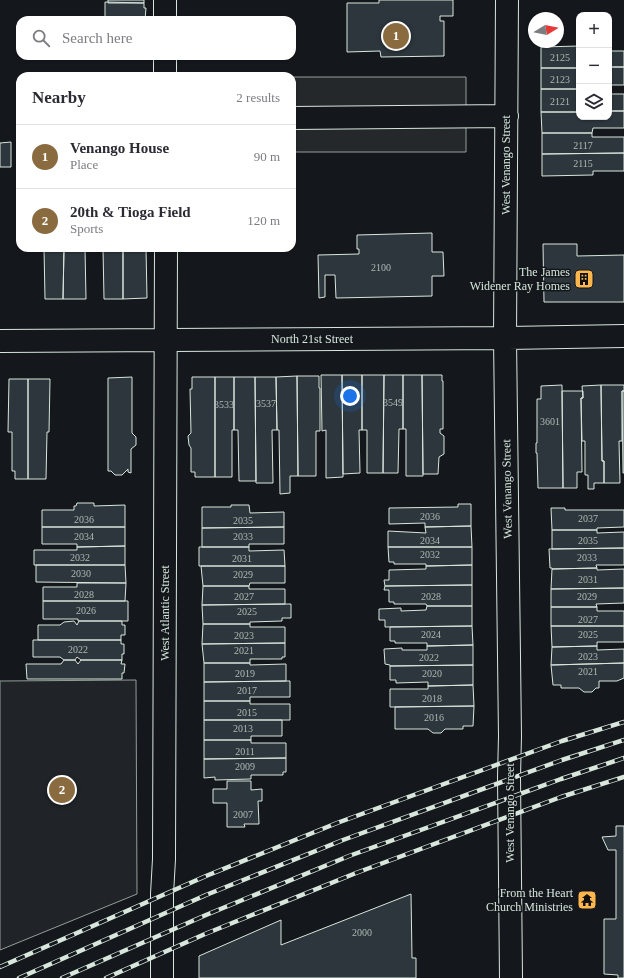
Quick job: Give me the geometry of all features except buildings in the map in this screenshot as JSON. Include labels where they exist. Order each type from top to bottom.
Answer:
[{"type":"street","points":[[165,0],[165,16]]},
{"type":"street","name":"West Venango Street","points":[[507,0],[505,338],[510,736],[511,978]]},
{"type":"street","points":[[165,60],[166,72]]},
{"type":"street","points":[[296,118],[507,116]]},
{"type":"street","name":"West Atlantic Street","points":[[162,978],[164,851],[166,252]]},
{"type":"street","name":"North 21st Street","points":[[0,341],[624,336]]},
{"type":"shaded area","points":[[296,77],[466,77],[466,152],[296,152]]},
{"type":"shaded area","points":[[136,680],[137,894],[0,950],[0,681]]},
{"type":"railway","points":[[0,967],[206,876],[337,823],[562,741],[624,722]]},
{"type":"railway","points":[[19,978],[206,895],[343,840],[562,760],[624,740]]},
{"type":"railway","points":[[62,978],[206,915],[349,856],[561,779],[624,758]]},
{"type":"railway","points":[[106,978],[205,934],[356,873],[561,797],[624,777]]},
{"type":"place","name":"Venango House","points":[[396,36]]},
{"type":"place","name":"The James Widener Ray Homes","points":[[584,279]]},
{"type":"place","name":"20th & Tioga Field","points":[[62,790]]},
{"type":"place","name":"From the Heart Church Ministries","points":[[587,900]]}]
